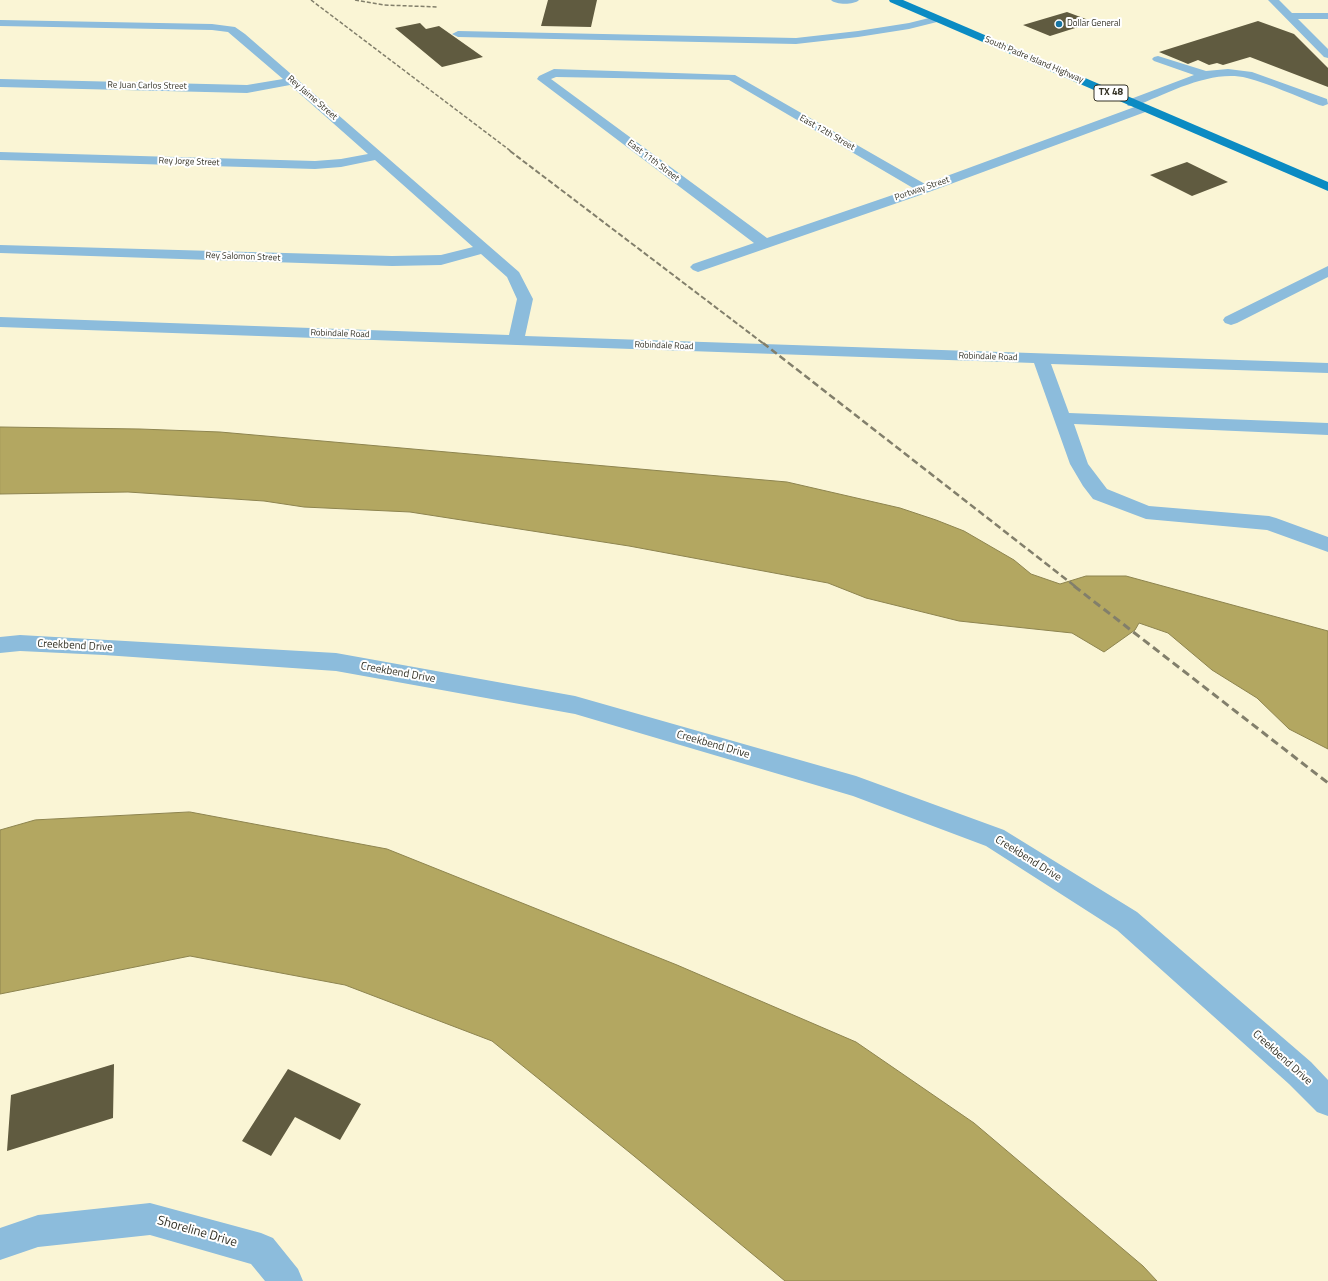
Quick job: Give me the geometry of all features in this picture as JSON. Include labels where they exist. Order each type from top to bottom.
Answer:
[{"type":"main road","name":"South Padre Island Highway","points":[[894,0],[1328,187]]},
{"type":"street","points":[[836,0],[854,0]]},
{"type":"street","points":[[1273,0],[1328,55]]},
{"type":"street","points":[[1289,16],[1328,16]]},
{"type":"street","points":[[458,34],[796,41],[824,40],[909,26],[938,19]]},
{"type":"street","name":"Rey Jaime Street","points":[[0,23],[212,27],[231,29],[293,81],[514,275],[525,299],[516,340]]},
{"type":"street","points":[[1158,59],[1204,75],[1220,73],[1248,74],[1323,102]]},
{"type":"street","name":"East 11th Street","points":[[731,77],[554,73],[543,79],[764,243]]},
{"type":"street","name":"Portway Street","points":[[698,267],[924,189],[1138,105],[1204,75]]},
{"type":"street","name":"East 12th Street","points":[[731,77],[924,189]]},
{"type":"street","name":"Re Juan Carlos Street","points":[[0,83],[247,89],[293,81]]},
{"type":"street","name":"Rey Jorge Street","points":[[0,156],[315,165],[340,163],[378,156]]},
{"type":"street","name":"Rey Salomon Street","points":[[0,249],[392,262],[441,260],[484,248]]},
{"type":"street","points":[[1231,320],[1328,271]]},
{"type":"street","name":"Robindale Road","points":[[0,322],[1328,368]]},
{"type":"street","points":[[1041,359],[1079,464],[1090,482],[1100,494],[1146,512],[1269,523],[1289,529],[1328,545]]},
{"type":"street","points":[[1062,418],[1328,430]]},
{"type":"street","points":[[1289,529],[1328,530]]},
{"type":"street","name":"Creekbend Drive","points":[[0,645],[27,643],[336,662],[575,705],[856,786],[995,838],[1127,922],[1294,1068],[1328,1101]]},
{"type":"street","name":"Shoreline Drive","points":[[0,1244],[38,1231],[150,1219],[261,1250],[286,1281]]},
{"type":"shaded area","points":[[0,427],[220,432],[787,482],[900,508],[964,531],[1014,560],[1031,574],[1060,584],[1086,576],[1126,576],[1328,631],[1328,749],[1289,729],[1257,698],[1212,670],[1168,633],[1139,623],[1135,630],[1104,652],[1072,633],[959,621],[866,598],[828,583],[629,546],[410,512],[304,507],[264,501],[128,492],[0,494]]},
{"type":"shaded area","points":[[190,812],[387,849],[677,965],[856,1042],[974,1123],[1143,1266],[1157,1281],[785,1281],[492,1041],[345,985],[190,956],[0,994],[0,830],[35,820]]},
{"type":"building","points":[[548,0],[597,0],[591,27],[541,26]]},
{"type":"building","name":"Dollar General","points":[[1067,12],[1094,22],[1050,36],[1023,25]]},
{"type":"building","points":[[1258,21],[1294,34],[1328,68],[1328,87],[1250,57],[1223,65],[1217,63],[1209,65],[1198,60],[1188,64],[1159,52]]},
{"type":"building","points":[[420,23],[426,29],[439,26],[483,57],[442,67],[395,28]]},
{"type":"building","points":[[1187,162],[1228,182],[1192,196],[1150,175]]},
{"type":"building","points":[[114,1064],[113,1118],[7,1151],[11,1095]]},
{"type":"building","points":[[288,1069],[361,1104],[340,1140],[295,1117],[271,1156],[242,1141]]},
{"type":"railway","points":[[311,0],[512,152]]},
{"type":"railway","points":[[355,0],[384,5],[438,7]]},
{"type":"railway","points":[[510,151],[764,344]]},
{"type":"railway","points":[[763,343],[1076,587]]},
{"type":"railway","points":[[1074,586],[1328,783]]},
{"type":"place","name":"Dollar General","points":[[1059,24]]}]
